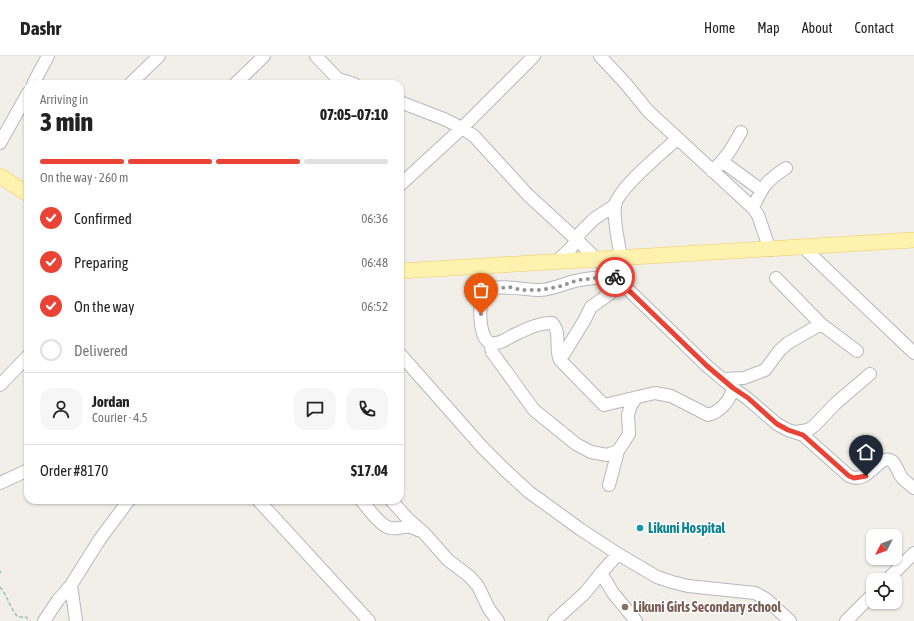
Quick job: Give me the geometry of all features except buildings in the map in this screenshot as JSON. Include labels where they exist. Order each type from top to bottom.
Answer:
[{"type":"main road","points":[[0,176],[24,191]]},
{"type":"main road","points":[[404,271],[694,253],[770,250],[907,240]]},
{"type":"street","points":[[35,80],[48,56]]},
{"type":"street","points":[[134,80],[159,56]]},
{"type":"street","points":[[238,80],[264,56]]},
{"type":"street","points":[[316,56],[338,79],[341,80]]},
{"type":"street","points":[[404,181],[462,128],[534,56]]},
{"type":"street","points":[[600,56],[648,111],[753,208],[758,215],[770,250]]},
{"type":"street","points":[[0,143],[24,100]]},
{"type":"street","points":[[404,104],[444,119],[474,136],[528,195],[577,240],[613,276],[723,379],[748,398],[777,424],[788,430],[803,435],[849,476],[854,478],[866,476],[883,461],[888,460],[892,462],[904,480],[914,488]]},
{"type":"street","points":[[712,171],[723,162],[741,132]]},
{"type":"street","points":[[621,258],[615,216],[615,205],[619,196],[626,187],[677,139]]},
{"type":"street","points":[[723,162],[761,190]]},
{"type":"street","points":[[753,208],[766,182],[786,168]]},
{"type":"street","points":[[556,262],[571,248],[577,240],[580,232],[594,219],[615,205]]},
{"type":"street","points":[[907,240],[914,247]]},
{"type":"street","points":[[803,247],[914,353]]},
{"type":"street","points":[[613,276],[578,280],[558,287],[541,290],[522,290],[509,287],[487,290],[482,294],[480,300],[483,335],[490,343],[492,352],[534,410],[576,444],[591,452],[607,455],[618,451]]},
{"type":"street","points":[[560,360],[591,307],[612,292],[613,276]]},
{"type":"street","points":[[776,278],[821,324],[857,351]]},
{"type":"street","points":[[490,343],[498,343],[516,334],[546,323],[552,323],[556,327],[557,355],[560,360],[604,405],[656,393],[671,396],[708,415],[716,413],[731,396],[733,388]]},
{"type":"street","points":[[723,379],[744,378],[765,370],[780,350],[788,343],[821,324]]},
{"type":"street","points":[[404,359],[482,447],[506,471],[554,511],[618,554],[657,577],[688,586],[755,593],[766,599],[790,621]]},
{"type":"street","points":[[0,385],[24,360]]},
{"type":"street","points":[[796,432],[808,430],[814,426],[836,403],[870,374]]},
{"type":"street","points":[[609,485],[618,451],[629,434],[628,415],[631,405],[637,397]]},
{"type":"street","points":[[0,483],[24,472]]},
{"type":"street","points":[[44,621],[58,600],[71,585],[100,539],[127,504]]},
{"type":"street","points":[[262,504],[369,621]]},
{"type":"street","points":[[365,504],[383,525],[390,528],[404,526],[412,527],[424,533]]},
{"type":"street","points":[[395,504],[408,519],[424,533],[448,560],[469,576],[478,586],[489,609],[498,621]]},
{"type":"street","points":[[554,621],[585,594],[618,554]]},
{"type":"street","points":[[894,573],[914,554]]},
{"type":"street","points":[[601,573],[613,593],[636,621]]},
{"type":"street","points":[[71,585],[76,621]]},
{"type":"street","points":[[846,621],[866,601]]},
{"type":"path","points":[[0,587],[6,594],[13,612],[18,617],[26,617],[30,621]]},
{"type":"way so far","points":[[481,314],[480,300],[482,294],[493,288],[509,287],[522,290],[541,290],[558,287],[578,280],[615,277]]},
{"type":"place","name":"Likuni Hospital","points":[[640,528]]},
{"type":"place","name":"Likuni Girls Secondary school","points":[[625,607]]},
{"type":"route","points":[[615,277],[707,366],[733,388],[748,398],[777,424],[788,430],[803,435],[849,476],[854,478],[866,476]]}]
